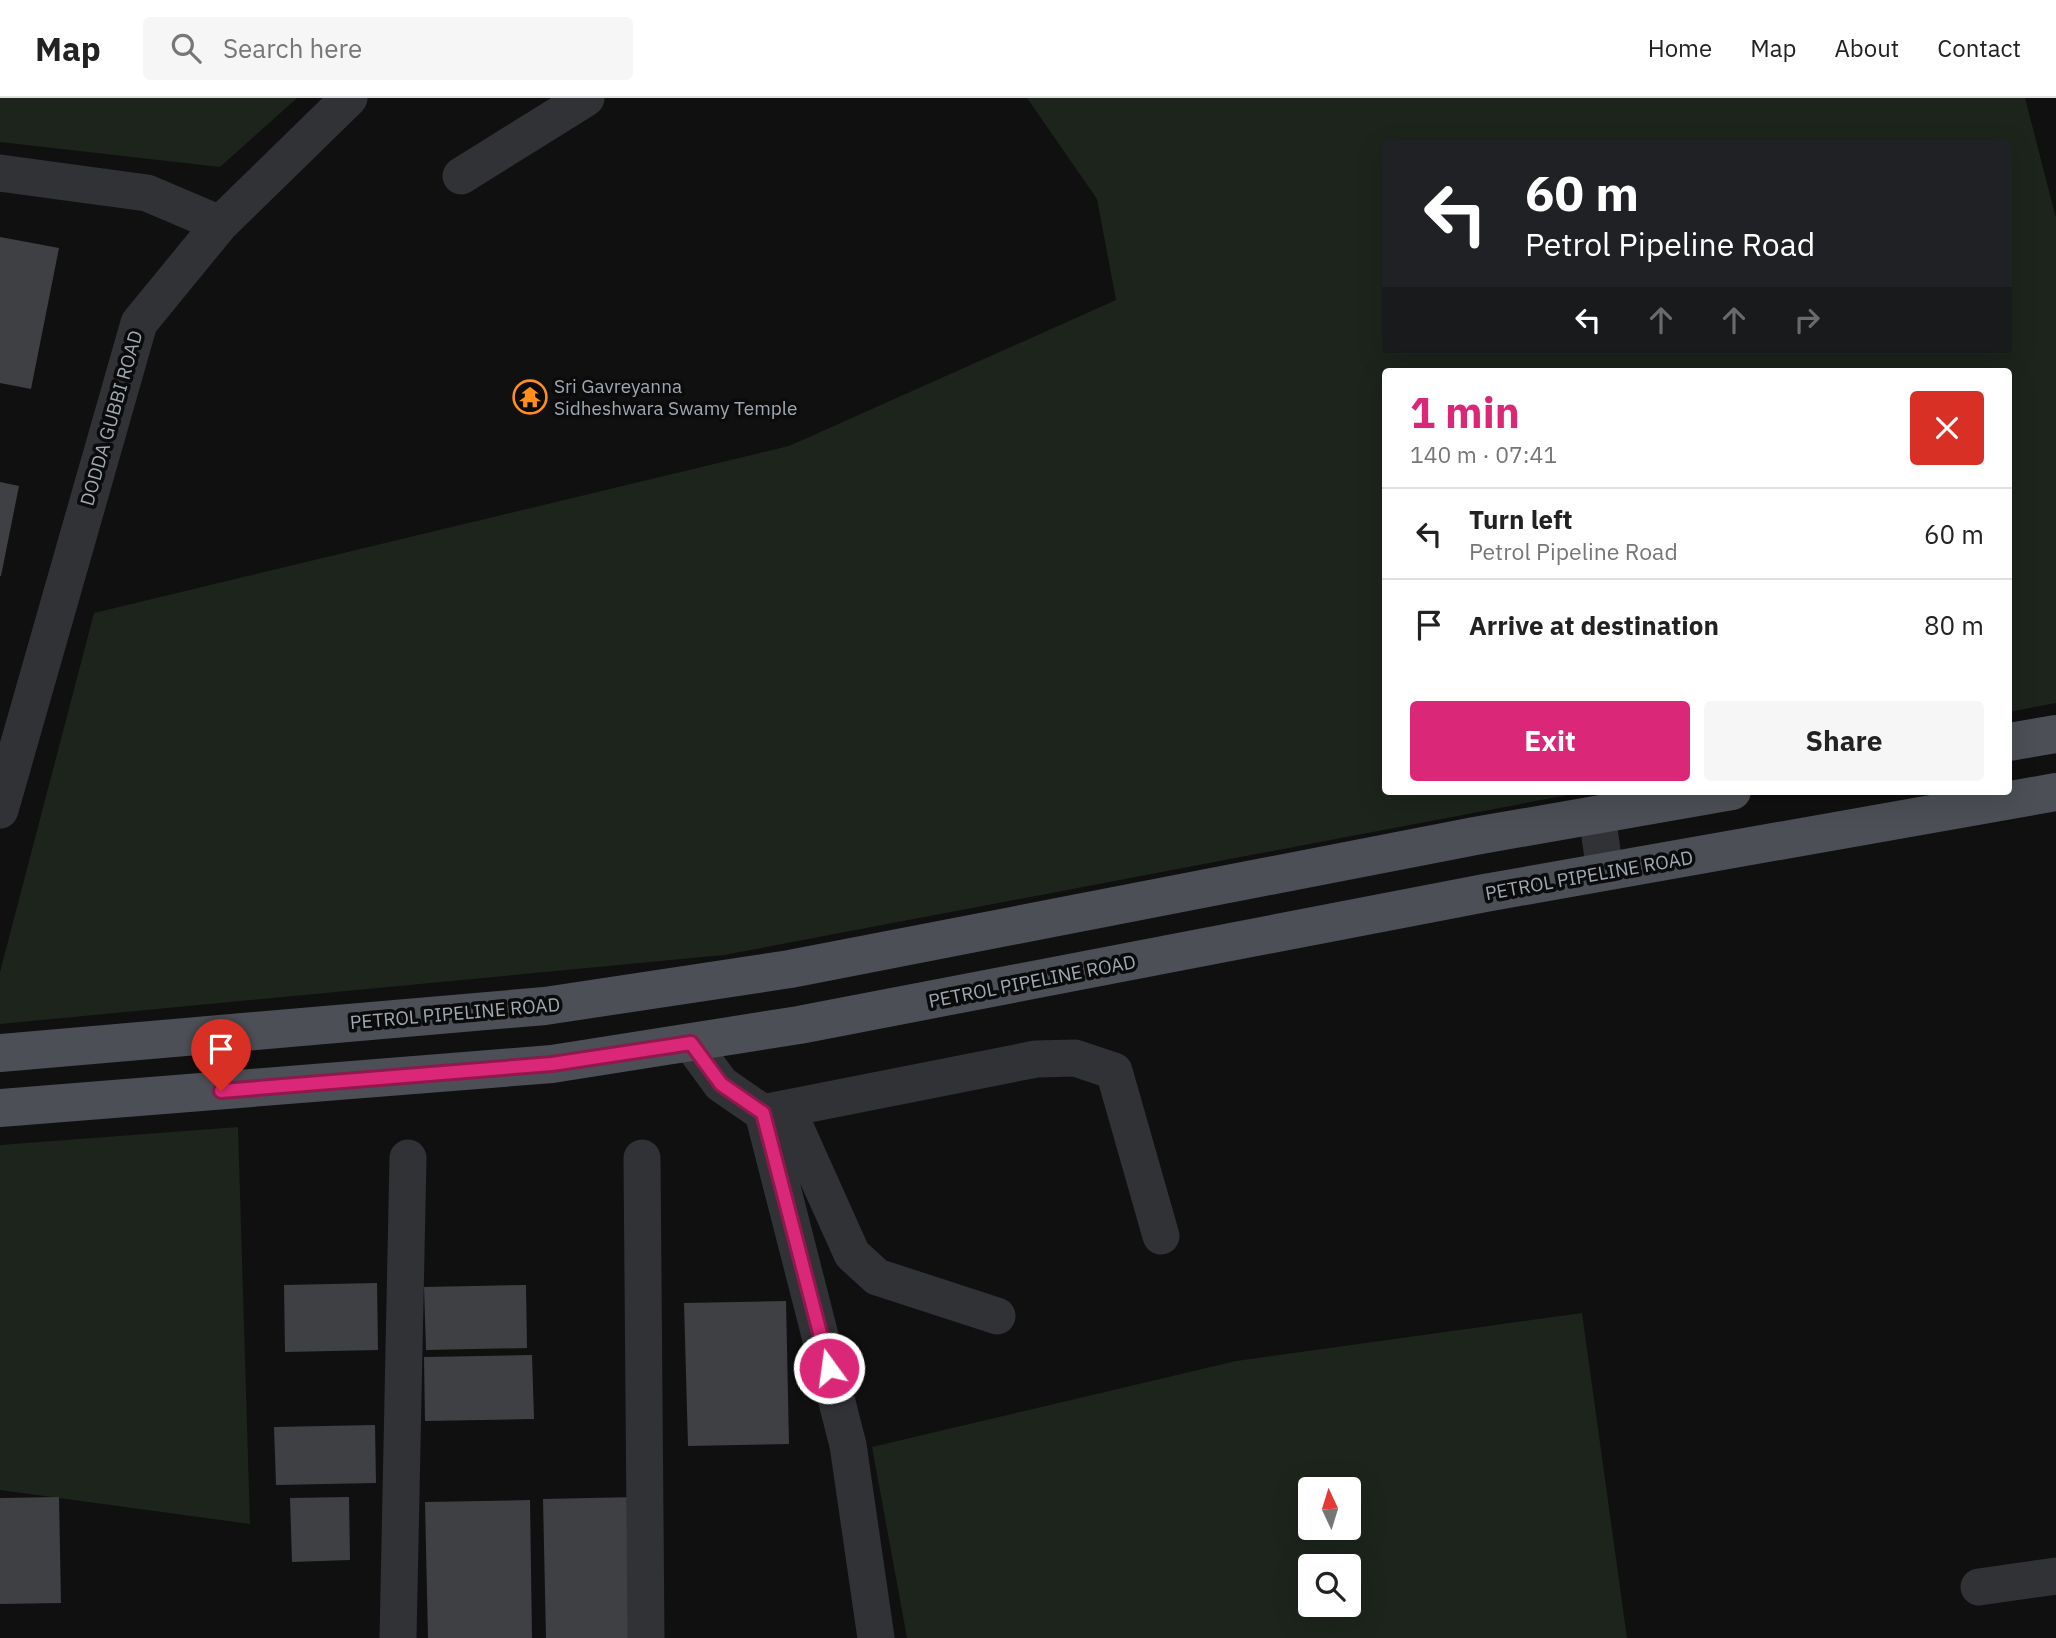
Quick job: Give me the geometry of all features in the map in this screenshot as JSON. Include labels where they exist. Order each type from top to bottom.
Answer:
[{"type":"main road","points":[[2012,741],[2056,734]]},
{"type":"main road","name":"PETROL PIPELINE ROAD","points":[[0,1108],[552,1064],[691,1043],[799,1026],[1605,872],[2056,792]]},
{"type":"main road","name":"PETROL PIPELINE ROAD","points":[[0,1053],[545,1006],[790,969],[1710,795]]},
{"type":"street","name":"DODDA GUBBI ROAD","points":[[0,810],[9,736],[139,323],[220,223],[349,98]]},
{"type":"street","points":[[461,176],[586,98]]},
{"type":"street","points":[[0,173],[147,192],[220,223]]},
{"type":"street","points":[[1597,815],[1605,872]]},
{"type":"street","points":[[691,1043],[721,1084],[775,1111],[852,1254],[877,1278],[997,1316]]},
{"type":"street","points":[[775,1111],[1036,1059],[1075,1058],[1114,1071],[1161,1236]]},
{"type":"street","points":[[775,1111],[848,1445],[876,1638]]},
{"type":"street","points":[[398,1638],[408,1158]]},
{"type":"street","points":[[642,1158],[646,1638]]},
{"type":"street","points":[[1979,1587],[2056,1576]]},
{"type":"shaded area","points":[[0,98],[297,98],[220,167],[0,142]]},
{"type":"shaded area","points":[[1027,98],[2025,98],[2056,218],[2056,703],[2012,711],[2012,368],[1382,368],[1382,795],[1568,795],[724,955],[0,1024],[0,972],[94,613],[789,446],[1116,300],[1097,199]]},
{"type":"shaded area","points":[[238,1127],[250,1524],[0,1490],[0,1145]]},
{"type":"shaded area","points":[[1582,1313],[1627,1638],[907,1638],[872,1447],[1236,1361]]},
{"type":"building","points":[[0,237],[59,248],[31,389],[0,383]]},
{"type":"building","points":[[0,482],[19,486],[1,576],[0,576]]},
{"type":"building","points":[[377,1283],[378,1350],[285,1352],[284,1285]]},
{"type":"building","points":[[526,1285],[527,1348],[426,1350],[424,1287]]},
{"type":"building","points":[[786,1301],[789,1444],[688,1446],[684,1303]]},
{"type":"building","points":[[532,1355],[534,1419],[425,1421],[424,1357]]},
{"type":"building","points":[[375,1425],[376,1483],[276,1485],[274,1427]]},
{"type":"building","points":[[59,1497],[61,1603],[0,1604],[0,1498]]},
{"type":"building","points":[[349,1497],[350,1560],[292,1562],[290,1498]]},
{"type":"building","points":[[637,1497],[640,1638],[546,1638],[543,1499]]},
{"type":"building","points":[[530,1500],[532,1638],[428,1638],[425,1502]]},
{"type":"place","name":"Sri Gavreyanna Sidheshwara Swamy Temple","points":[[530,397]]},
{"type":"route","points":[[221,1091],[552,1064],[691,1043],[721,1084],[763,1113],[829,1368]]}]
